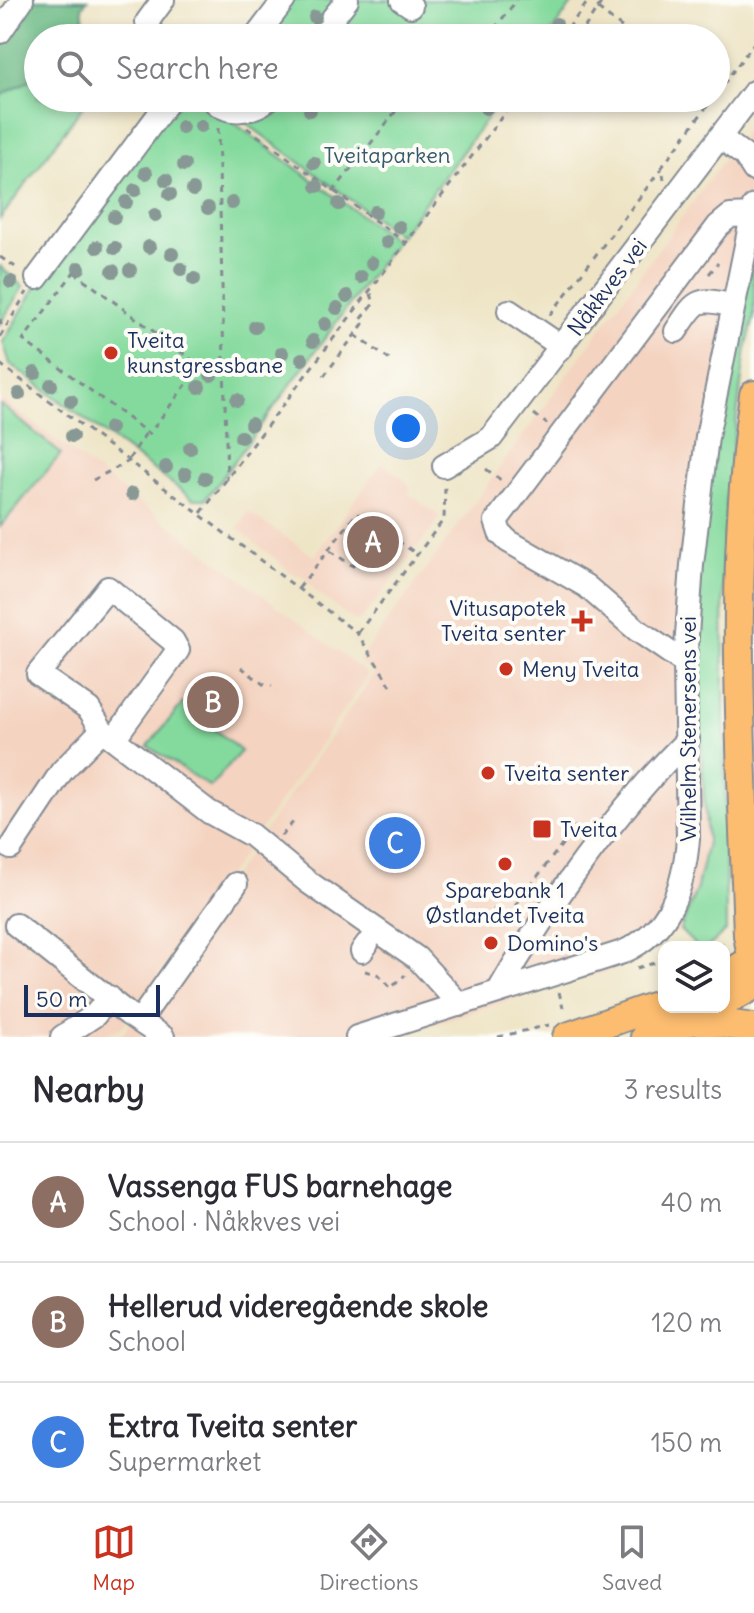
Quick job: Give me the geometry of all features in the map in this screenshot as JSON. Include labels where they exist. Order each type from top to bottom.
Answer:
[{"type":"main road","points":[[730,992],[754,968],[743,778],[739,584],[742,509],[754,395]]},
{"type":"main road","points":[[730,975],[754,968]]},
{"type":"main road","points":[[567,1037],[658,1005]]},
{"type":"main road","points":[[730,1010],[754,1010]]},
{"type":"main road","points":[[645,1037],[705,1013]]},
{"type":"main road","points":[[719,1013],[754,1028]]},
{"type":"street","points":[[0,32],[22,0]]},
{"type":"street","points":[[153,24],[163,0]]},
{"type":"street","points":[[266,24],[284,0]]},
{"type":"street","points":[[328,24],[347,0]]},
{"type":"street","name":"Nåkkves vei","points":[[444,466],[491,438],[754,92]]},
{"type":"street","points":[[37,278],[161,112]]},
{"type":"street","points":[[720,137],[745,156],[754,170]]},
{"type":"street","points":[[685,663],[637,630],[586,586],[508,541],[500,533],[496,521],[718,226],[730,216],[753,211]]},
{"type":"street","name":"Wilhelm Stenersens vei","points":[[357,1037],[623,952],[654,933],[675,901],[686,862],[688,739],[685,663],[703,466],[753,211]]},
{"type":"street","points":[[676,331],[698,302],[708,299],[733,306]]},
{"type":"street","points":[[509,311],[562,347]]},
{"type":"street","points":[[11,848],[62,771],[108,735],[178,650],[173,641],[108,588],[38,674],[89,709],[108,735],[209,812],[251,835],[308,882],[417,958],[460,1005]]},
{"type":"street","points":[[498,992],[521,952],[577,875],[655,772],[688,739]]},
{"type":"street","points":[[140,1020],[236,884]]},
{"type":"street","points":[[16,925],[163,1037]]},
{"type":"street","points":[[62,1037],[95,1015],[109,997]]},
{"type":"path","points":[[498,24],[517,0]]},
{"type":"path","points":[[571,24],[589,0]]},
{"type":"path","points":[[587,24],[603,0]]},
{"type":"path","points":[[598,9],[618,24]]},
{"type":"path","points":[[730,76],[754,43]]},
{"type":"path","points":[[220,112],[227,480]]},
{"type":"path","points":[[228,112],[406,243]]},
{"type":"path","points":[[333,192],[395,112]]},
{"type":"path","points":[[201,513],[505,112]]},
{"type":"path","points":[[538,331],[703,112]]},
{"type":"path","points":[[662,168],[663,179],[675,196]]},
{"type":"path","points":[[93,480],[130,460],[146,433],[200,366],[74,272],[23,340],[146,433]]},
{"type":"path","points":[[1,334],[37,278]]},
{"type":"path","points":[[324,376],[355,335],[374,303],[370,291]]},
{"type":"path","points":[[0,319],[1,334]]},
{"type":"path","points":[[355,335],[390,360]]},
{"type":"path","points":[[0,364],[357,633],[393,689]]},
{"type":"path","points":[[534,414],[543,421]]},
{"type":"path","points":[[357,633],[444,519],[444,466]]},
{"type":"path","points":[[486,469],[499,479]]},
{"type":"path","points":[[299,588],[357,513],[417,554]]},
{"type":"path","points":[[329,550],[353,566],[381,527]]},
{"type":"path","points":[[241,667],[272,686]]},
{"type":"path","points":[[508,915],[576,826],[575,833]]},
{"type":"path","points":[[527,890],[535,887]]},
{"type":"path","points":[[493,909],[523,925]]},
{"type":"path","points":[[364,955],[391,988],[411,967]]},
{"type":"path","points":[[558,990],[563,1008]]},
{"type":"shaded area","points":[[746,129],[754,150],[754,254],[695,644],[707,842],[697,888],[680,930],[658,941],[658,944],[622,967],[389,1037],[120,1037],[375,673],[359,661]]},
{"type":"shaded area","points":[[0,398],[369,675],[121,1028],[98,1037],[0,1037]]},
{"type":"shaded area","points":[[382,463],[408,483],[411,488],[408,493],[441,517],[361,620],[355,621],[316,592],[303,576],[296,576],[237,528],[248,512],[314,556]]},
{"type":"green space","points":[[27,0],[88,0],[82,6],[84,24],[24,24],[24,83],[0,96],[0,38]]},
{"type":"green space","points":[[292,0],[575,0],[557,24],[272,24]]},
{"type":"green space","points":[[24,82],[24,112],[79,112],[0,219],[0,91]]},
{"type":"green space","points":[[168,112],[219,112],[396,241],[205,499],[193,499],[10,364],[3,342],[43,275],[66,258]]},
{"type":"green space","name":"Tveitaparken","points":[[237,112],[492,112],[400,236],[246,123]]},
{"type":"green space","points":[[754,254],[754,318],[746,348],[727,490],[723,574],[726,931],[715,941],[691,941],[680,930],[697,888],[707,842],[695,644],[700,517]]},
{"type":"green space","points":[[0,266],[23,287],[0,324]]},
{"type":"green space","points":[[0,404],[61,454],[0,527]]},
{"type":"green space","points":[[183,703],[241,751],[210,787],[148,746]]},
{"type":"place","name":"Tveita kunstgressbane","points":[[111,353]]},
{"type":"place","name":"Vassenga FUS barnehage","points":[[373,542]]},
{"type":"place","name":"Vitusapotek Tveita senter","points":[[582,621]]},
{"type":"place","name":"Meny Tveita","points":[[506,669]]},
{"type":"place","name":"Hellerud videregående skole","points":[[213,702]]},
{"type":"place","name":"Tveita senter","points":[[488,773]]},
{"type":"place","name":"Tveita","points":[[542,829]]},
{"type":"place","name":"Extra Tveita senter","points":[[395,843]]},
{"type":"place","name":"Sparebank 1 Østlandet Tveita","points":[[505,864]]},
{"type":"place","name":"Domino's","points":[[491,943]]}]
